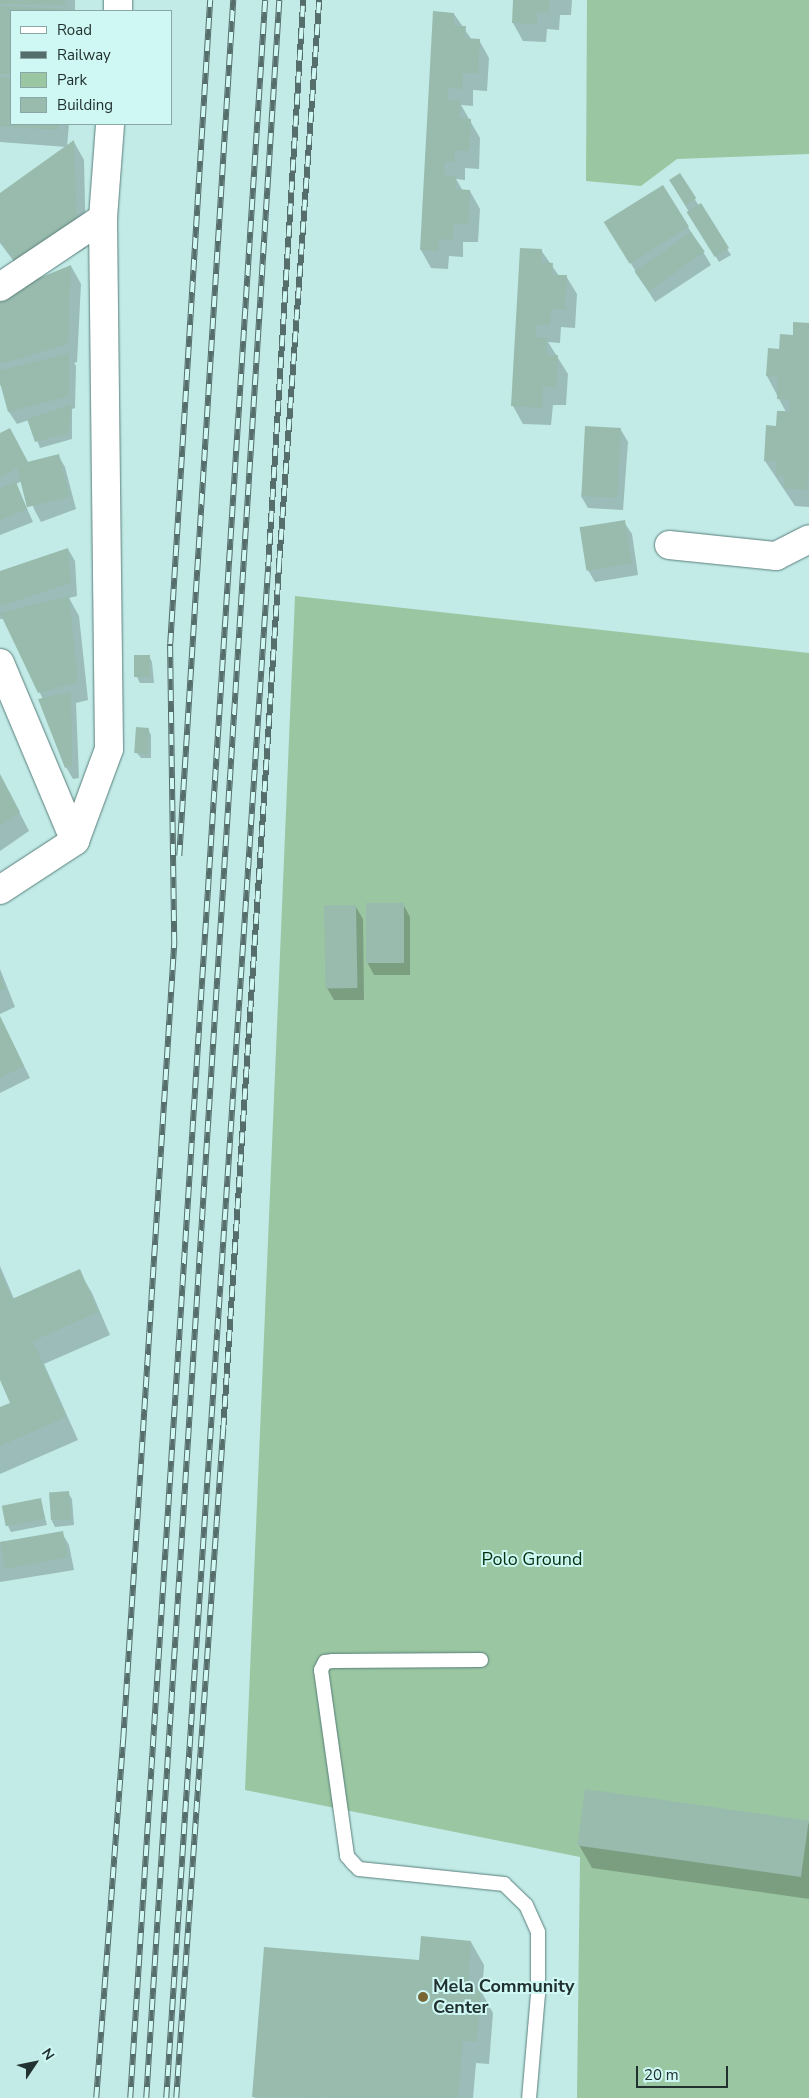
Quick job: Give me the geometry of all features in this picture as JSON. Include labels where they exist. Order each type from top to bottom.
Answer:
[{"type":"street","points":[[0,890],[75,842],[109,749],[103,218],[110,125]]},
{"type":"street","points":[[0,287],[103,218]]},
{"type":"street","points":[[669,545],[776,556],[809,538]]},
{"type":"street","points":[[0,662],[75,842]]},
{"type":"lane","points":[[481,1660],[333,1661],[325,1662],[321,1670],[347,1856],[353,1863],[359,1869],[504,1884],[526,1904],[538,1932],[538,1994],[529,2098]]},
{"type":"green space","points":[[587,0],[809,0],[809,154],[677,159],[641,186],[586,181]]},
{"type":"green space","name":"Polo Ground","points":[[295,596],[809,653],[809,2098],[577,2098],[580,1857],[245,1790]]},
{"type":"building","points":[[0,0],[65,0],[65,5],[0,4]]},
{"type":"building","points":[[513,0],[550,0],[549,13],[537,12],[537,24],[512,23]]},
{"type":"building","points":[[0,6],[65,9],[10,10],[10,74],[0,74]]},
{"type":"building","points":[[433,11],[454,13],[454,26],[466,26],[465,38],[480,39],[478,74],[463,73],[463,89],[448,88],[448,100],[460,101],[459,118],[471,119],[469,151],[455,150],[455,162],[445,162],[444,176],[456,177],[455,189],[470,190],[468,225],[454,224],[453,240],[439,239],[438,251],[420,250]]},
{"type":"building","points":[[0,77],[10,78],[10,125],[58,125],[58,130],[0,126]]},
{"type":"building","points":[[74,140],[77,230],[17,263],[0,240],[0,193]]},
{"type":"building","points":[[680,173],[696,198],[685,205],[669,180]]},
{"type":"building","points":[[663,185],[689,227],[630,264],[604,222]]},
{"type":"building","points":[[701,203],[729,248],[715,257],[687,212]]},
{"type":"building","points":[[691,232],[705,252],[648,291],[634,272]]},
{"type":"building","points":[[520,248],[542,249],[541,262],[553,263],[552,275],[567,275],[565,310],[551,309],[550,325],[536,325],[535,337],[547,338],[546,355],[558,355],[556,387],[543,387],[542,408],[511,406]]},
{"type":"building","points":[[71,265],[68,344],[0,364],[0,294]]},
{"type":"building","points":[[793,322],[809,323],[809,456],[807,490],[784,488],[785,476],[776,476],[777,462],[764,461],[766,425],[776,426],[777,411],[790,411],[790,400],[777,399],[778,377],[766,376],[768,348],[779,349],[780,334],[793,335]]},
{"type":"building","points":[[69,353],[69,396],[8,412],[0,383],[0,371]]},
{"type":"building","points":[[71,404],[69,433],[35,442],[27,419]]},
{"type":"building","points":[[585,426],[621,428],[617,498],[581,496]]},
{"type":"building","points":[[10,428],[28,462],[0,477],[0,433]]},
{"type":"building","points":[[59,454],[70,497],[27,507],[16,465]]},
{"type":"building","points":[[16,482],[27,509],[0,520],[0,488]]},
{"type":"building","points":[[625,520],[632,563],[586,571],[580,527]]},
{"type":"building","points":[[68,548],[71,583],[0,606],[0,571]]},
{"type":"building","points":[[69,596],[78,682],[38,693],[0,613]]},
{"type":"building","points":[[134,655],[150,655],[150,677],[134,677]]},
{"type":"building","points":[[71,692],[72,765],[65,768],[38,699]]},
{"type":"building","points":[[136,727],[149,728],[147,754],[134,753]]},
{"type":"building","points":[[0,774],[20,812],[0,826]]},
{"type":"building","points":[[366,903],[404,903],[404,963],[366,963]]},
{"type":"building","points":[[356,905],[357,988],[325,989],[324,906]]},
{"type":"building","points":[[0,975],[5,989],[0,991]]},
{"type":"building","points":[[0,1016],[24,1066],[0,1078]]},
{"type":"building","points":[[80,1269],[98,1312],[33,1341],[66,1417],[0,1446],[0,1407],[10,1403],[0,1380],[0,1271],[12,1299]]},
{"type":"building","points":[[69,1491],[71,1519],[51,1520],[49,1492]]},
{"type":"building","points":[[41,1498],[45,1519],[6,1526],[2,1506]]},
{"type":"building","points":[[63,1531],[68,1558],[5,1569],[0,1542]]},
{"type":"building","points":[[585,1789],[809,1820],[801,1877],[577,1845]]},
{"type":"building","points":[[421,1936],[471,1941],[468,1989],[481,1989],[477,2042],[463,2041],[458,2098],[252,2097],[264,1947],[419,1960]]},
{"type":"railway","points":[[96,2098],[123,1739],[174,943],[170,644],[210,0]]},
{"type":"railway","points":[[179,856],[233,0]]},
{"type":"railway","points":[[130,2098],[265,0]]},
{"type":"railway","points":[[146,2098],[279,0]]},
{"type":"railway","points":[[166,2098],[268,566],[303,0]]},
{"type":"railway","points":[[176,2098],[223,1429],[279,562],[319,0]]},
{"type":"place","name":"Mela Community Center","points":[[423,1997]]}]
